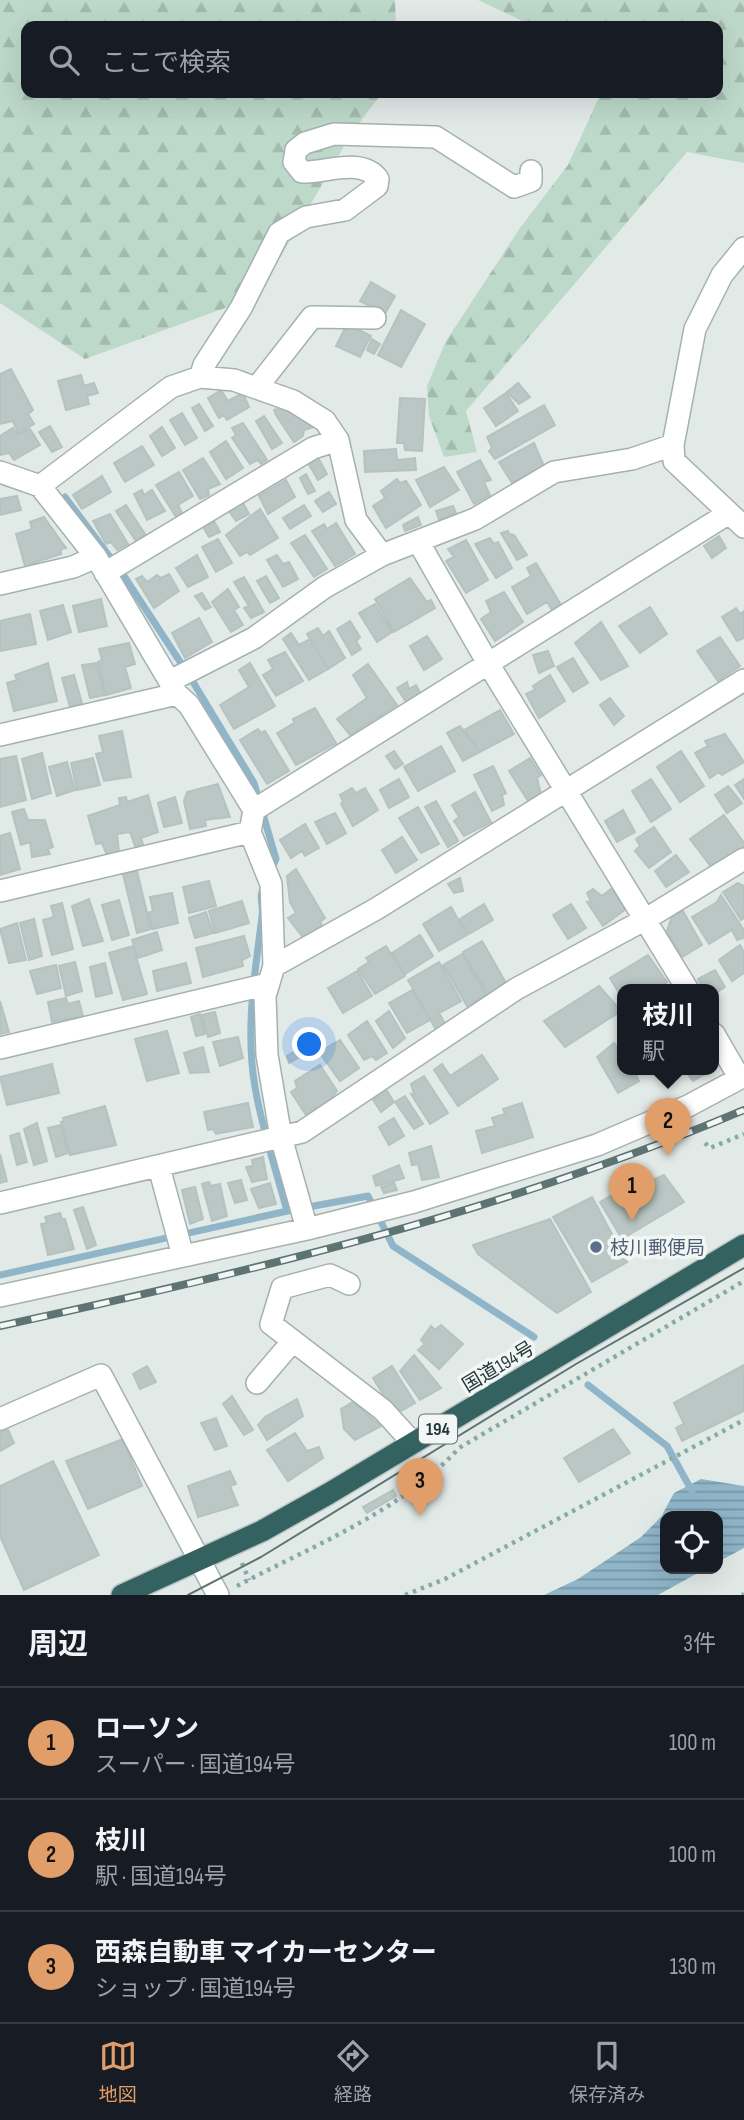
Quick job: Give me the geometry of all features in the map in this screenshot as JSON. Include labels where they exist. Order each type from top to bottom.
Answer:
[{"type":"highway","name":"国道194号","points":[[122,1595],[262,1531],[744,1245]]},
{"type":"street","points":[[200,377],[204,365],[241,308],[279,233],[306,217],[345,211],[377,186],[379,179],[373,172],[358,168],[302,172],[294,162],[296,150],[305,143],[347,134],[436,137],[514,187],[531,181],[531,171]]},
{"type":"street","points":[[254,810],[489,665],[736,520],[674,461],[673,445],[695,329],[722,275],[744,248]]},
{"type":"street","points":[[258,386],[312,317],[374,318]]},
{"type":"street","points":[[40,486],[171,387],[200,377],[258,386],[293,401],[325,421],[338,440],[356,520],[382,555]]},
{"type":"street","points":[[0,584],[73,568],[101,565],[313,448],[338,440]]},
{"type":"street","points":[[0,735],[174,687],[254,638],[325,587],[382,555],[419,543],[475,519],[554,472],[632,459],[673,445]]},
{"type":"street","points":[[0,472],[40,486],[101,565],[174,687],[189,705],[254,810],[250,832],[271,884],[271,975],[265,996],[267,1055],[281,1137],[303,1215]]},
{"type":"street","points":[[419,543],[489,665],[684,984]]},
{"type":"street","points":[[0,1048],[271,975],[744,680]]},
{"type":"street","points":[[0,891],[250,832]]},
{"type":"street","points":[[0,1203],[302,1132],[516,989],[646,919],[744,859]]},
{"type":"street","points":[[0,1296],[179,1243],[303,1215],[376,1212],[597,1145],[688,1106],[741,1077],[719,1043]]},
{"type":"street","points":[[159,1167],[179,1243]]},
{"type":"street","points":[[349,1284],[330,1275],[282,1288],[271,1324],[383,1410],[413,1443]]},
{"type":"street","points":[[257,1383],[292,1342]]},
{"type":"street","points":[[0,1419],[102,1375],[201,1560],[224,1592]]},
{"type":"path","points":[[705,1143],[710,1148],[744,1134]]},
{"type":"path","points":[[224,1592],[405,1497],[435,1474],[459,1448],[744,1281]]},
{"type":"path","points":[[405,1595],[445,1579],[744,1420]]},
{"type":"green space","points":[[0,0],[395,0],[396,21],[21,21],[21,98],[378,98],[351,134],[258,296],[85,359],[0,303]]},
{"type":"green space","points":[[478,0],[744,0],[744,163],[687,152],[466,411],[477,452],[444,457],[429,416],[427,386],[446,341],[520,228],[568,165],[599,98],[723,98],[723,21],[522,21]]},
{"type":"water","points":[[701,1479],[744,1486],[744,1548],[723,1559],[723,1511],[664,1511],[674,1493]]},
{"type":"water","points":[[660,1518],[660,1574],[696,1574],[658,1595],[544,1595],[578,1579],[641,1537]]},
{"type":"building","points":[[371,282],[395,296],[385,314],[360,301]]},
{"type":"building","points":[[401,310],[425,324],[401,367],[378,355]]},
{"type":"building","points":[[347,324],[371,336],[360,357],[336,346]]},
{"type":"building","points":[[372,339],[380,344],[374,354],[367,350]]},
{"type":"building","points":[[11,369],[33,410],[28,414],[34,424],[18,433],[13,421],[0,424],[0,374]]},
{"type":"building","points":[[81,375],[84,386],[94,383],[98,393],[87,396],[89,404],[66,410],[58,381]]},
{"type":"building","points":[[518,383],[530,397],[519,404],[507,392]]},
{"type":"building","points":[[221,390],[228,401],[243,393],[249,407],[227,420],[224,415],[219,418],[208,398]]},
{"type":"building","points":[[506,393],[518,411],[496,426],[484,408]]},
{"type":"building","points":[[400,398],[425,399],[422,451],[405,450],[404,443],[397,443]]},
{"type":"building","points":[[199,404],[213,426],[205,431],[192,408]]},
{"type":"building","points":[[544,405],[555,425],[495,459],[489,451],[492,448],[487,437]]},
{"type":"building","points":[[281,408],[314,427],[304,430],[303,436],[294,442],[274,410]]},
{"type":"building","points":[[182,413],[197,438],[185,445],[170,420]]},
{"type":"building","points":[[264,416],[282,443],[272,449],[256,421]]},
{"type":"building","points":[[243,423],[267,460],[261,464],[258,460],[250,464],[232,438],[236,435],[232,428]]},
{"type":"building","points":[[50,426],[62,447],[52,452],[39,432]]},
{"type":"building","points":[[162,427],[175,448],[162,456],[150,436]]},
{"type":"building","points":[[13,428],[17,435],[30,429],[40,445],[14,460],[9,453],[0,455],[0,436]]},
{"type":"building","points":[[226,441],[243,468],[226,479],[210,452]]},
{"type":"building","points":[[534,443],[544,466],[512,483],[499,462]]},
{"type":"building","points":[[142,446],[154,465],[125,482],[114,463]]},
{"type":"building","points":[[396,449],[397,460],[415,458],[416,470],[365,472],[364,451]]},
{"type":"building","points":[[317,456],[327,474],[318,480],[308,463]]},
{"type":"building","points":[[203,458],[220,484],[208,489],[209,495],[200,499],[183,470]]},
{"type":"building","points":[[480,460],[491,480],[484,482],[490,495],[474,504],[457,472]]},
{"type":"building","points":[[444,467],[459,490],[430,507],[416,480]]},
{"type":"building","points":[[179,472],[193,496],[178,505],[182,513],[176,517],[156,485]]},
{"type":"building","points":[[306,474],[315,491],[308,494],[300,478]]},
{"type":"building","points":[[102,476],[111,492],[82,509],[73,495]]},
{"type":"building","points":[[397,479],[400,483],[406,481],[421,505],[386,528],[373,506],[385,498],[381,491]]},
{"type":"building","points":[[286,480],[295,497],[268,514],[259,496]]},
{"type":"building","points":[[142,490],[144,495],[152,490],[165,511],[147,520],[134,494]]},
{"type":"building","points":[[329,492],[336,504],[323,512],[315,501]]},
{"type":"building","points":[[17,496],[21,510],[0,515],[0,499]]},
{"type":"building","points":[[243,503],[249,514],[236,521],[228,510]]},
{"type":"building","points":[[126,505],[145,534],[136,541],[116,511]]},
{"type":"building","points":[[304,505],[311,516],[290,529],[283,518]]},
{"type":"building","points":[[453,506],[456,513],[439,520],[436,511]]},
{"type":"building","points":[[260,509],[278,538],[250,555],[247,552],[240,556],[226,535]]},
{"type":"building","points":[[110,514],[128,544],[117,550],[111,542],[106,544],[93,521]]},
{"type":"building","points":[[44,517],[66,548],[61,549],[61,554],[25,566],[16,534],[32,529],[30,522]]},
{"type":"building","points":[[418,517],[421,525],[405,531],[403,525]]},
{"type":"building","points":[[214,521],[220,532],[209,537],[203,527]]},
{"type":"building","points":[[336,523],[355,554],[335,566],[312,531],[324,524],[327,529]]},
{"type":"building","points":[[508,531],[514,535],[527,555],[517,560],[501,533]]},
{"type":"building","points":[[305,535],[327,569],[314,577],[291,543]]},
{"type":"building","points":[[719,536],[726,548],[712,558],[704,546]]},
{"type":"building","points":[[490,538],[494,544],[498,542],[512,568],[496,578],[475,544]]},
{"type":"building","points":[[218,539],[232,563],[216,572],[202,547]]},
{"type":"building","points":[[466,540],[488,580],[466,593],[446,561],[454,557],[448,549]]},
{"type":"building","points":[[197,555],[208,577],[188,587],[176,568]]},
{"type":"building","points":[[277,555],[283,564],[289,562],[298,579],[283,587],[267,560]]},
{"type":"building","points":[[536,563],[561,605],[552,610],[547,602],[527,614],[512,587],[531,576],[527,568]]},
{"type":"building","points":[[169,574],[179,591],[154,608],[136,579],[142,576],[147,582],[157,575],[161,578]]},
{"type":"building","points":[[266,576],[279,598],[270,603],[257,581]]},
{"type":"building","points":[[244,577],[264,612],[251,618],[244,608],[249,606],[234,582]]},
{"type":"building","points":[[410,578],[427,602],[431,600],[435,608],[394,632],[375,599]]},
{"type":"building","points":[[228,589],[239,607],[234,610],[243,625],[231,632],[212,602]]},
{"type":"building","points":[[504,592],[523,622],[495,641],[481,619],[491,612],[486,601]]},
{"type":"building","points":[[202,593],[211,607],[205,610],[195,596]]},
{"type":"building","points":[[101,599],[107,626],[79,632],[73,606]]},
{"type":"building","points":[[375,604],[392,632],[377,642],[359,613]]},
{"type":"building","points":[[63,605],[71,632],[48,640],[40,611]]},
{"type":"building","points":[[650,607],[667,634],[640,653],[619,626]]},
{"type":"building","points":[[736,608],[740,614],[744,611],[744,638],[737,641],[722,617]]},
{"type":"building","points":[[30,614],[36,644],[0,651],[0,621]]},
{"type":"building","points":[[199,618],[212,642],[185,658],[172,633]]},
{"type":"building","points":[[350,621],[360,637],[356,641],[361,649],[352,655],[337,629]]},
{"type":"building","points":[[601,622],[628,666],[601,680],[575,643]]},
{"type":"building","points":[[318,628],[323,636],[329,631],[345,658],[328,669],[307,634]]},
{"type":"building","points":[[291,633],[299,645],[310,639],[328,669],[309,680],[283,639]]},
{"type":"building","points":[[427,636],[442,659],[424,670],[410,646]]},
{"type":"building","points":[[720,637],[740,666],[718,681],[697,651]]},
{"type":"building","points":[[129,643],[135,664],[125,667],[131,688],[106,695],[98,662],[102,660],[99,649]]},
{"type":"building","points":[[548,651],[554,666],[539,673],[533,655]]},
{"type":"building","points":[[285,652],[303,681],[276,696],[263,675],[273,669],[268,660]]},
{"type":"building","points":[[573,658],[588,683],[573,692],[557,667]]},
{"type":"building","points":[[48,663],[57,701],[14,711],[7,683],[17,680],[15,675]]},
{"type":"building","points":[[96,663],[105,695],[90,698],[82,665]]},
{"type":"building","points":[[250,663],[275,706],[234,729],[220,705],[249,687],[239,670]]},
{"type":"building","points":[[368,664],[397,705],[350,735],[337,719],[367,698],[353,675]]},
{"type":"building","points":[[74,675],[82,703],[70,707],[62,678]]},
{"type":"building","points":[[550,675],[565,701],[539,718],[526,694],[535,690],[533,686]]},
{"type":"building","points":[[407,682],[409,689],[416,685],[421,694],[406,702],[397,688]]},
{"type":"building","points":[[610,698],[624,716],[614,725],[600,705]]},
{"type":"building","points":[[315,708],[336,743],[296,765],[277,733],[294,723],[293,719]]},
{"type":"building","points":[[500,710],[514,734],[480,752],[464,730]]},
{"type":"building","points":[[460,726],[480,752],[463,761],[447,733]]},
{"type":"building","points":[[258,729],[261,733],[265,731],[289,771],[267,784],[240,740]]},
{"type":"building","points":[[122,731],[131,777],[104,781],[96,754],[103,752],[99,736]]},
{"type":"building","points":[[725,734],[744,762],[722,775],[719,772],[710,778],[695,753],[708,746],[705,741]]},
{"type":"building","points":[[441,746],[455,771],[418,791],[404,767]]},
{"type":"building","points":[[394,751],[403,764],[395,769],[386,756]]},
{"type":"building","points":[[681,751],[704,786],[680,802],[657,767]]},
{"type":"building","points":[[42,753],[51,793],[32,799],[22,759]]},
{"type":"building","points":[[16,756],[26,800],[0,807],[0,759]]},
{"type":"building","points":[[93,758],[100,785],[77,790],[71,763]]},
{"type":"building","points":[[530,758],[541,775],[537,778],[541,794],[528,801],[509,771]]},
{"type":"building","points":[[67,762],[75,790],[57,796],[49,767]]},
{"type":"building","points":[[493,766],[506,793],[502,795],[504,805],[492,811],[474,775]]},
{"type":"building","points":[[399,779],[409,797],[389,808],[380,790]]},
{"type":"building","points":[[651,779],[671,809],[651,822],[632,791]]},
{"type":"building","points":[[744,779],[744,799],[735,785]]},
{"type":"building","points":[[218,784],[230,817],[205,820],[206,826],[190,829],[184,801],[187,792]]},
{"type":"building","points":[[728,786],[742,803],[727,813],[715,795]]},
{"type":"building","points":[[352,788],[356,793],[365,788],[378,810],[353,826],[341,804],[343,802],[340,795]]},
{"type":"building","points":[[475,792],[491,822],[464,836],[454,821],[459,817],[452,805]]},
{"type":"building","points":[[148,795],[158,832],[141,838],[143,844],[135,846],[130,832],[117,834],[119,852],[107,855],[102,843],[96,844],[88,816],[120,805],[119,798],[126,797],[127,802]]},
{"type":"building","points":[[175,797],[182,823],[164,827],[158,803]]},
{"type":"building","points":[[436,801],[458,841],[448,847],[425,807]]},
{"type":"building","points":[[418,807],[439,844],[421,853],[399,818]]},
{"type":"building","points":[[24,809],[28,820],[45,820],[53,847],[48,849],[50,854],[32,857],[30,842],[21,845],[12,812]]},
{"type":"building","points":[[623,810],[635,832],[617,842],[605,821]]},
{"type":"building","points":[[335,813],[346,833],[327,844],[315,822]]},
{"type":"building","points":[[724,815],[744,843],[744,859],[718,876],[690,839]]},
{"type":"building","points":[[305,824],[319,848],[305,856],[302,851],[291,858],[280,840]]},
{"type":"building","points":[[654,827],[671,852],[649,868],[635,851],[640,846],[636,839]]},
{"type":"building","points":[[10,833],[20,869],[0,875],[0,836]]},
{"type":"building","points":[[402,837],[417,860],[396,873],[382,850]]},
{"type":"building","points":[[676,855],[689,872],[666,887],[655,871]]},
{"type":"building","points":[[296,869],[325,918],[320,922],[324,928],[305,940],[288,918],[296,913],[290,902],[287,876]]},
{"type":"building","points":[[137,871],[151,929],[137,933],[123,874]]},
{"type":"building","points":[[460,878],[463,891],[454,893],[448,884]]},
{"type":"building","points":[[209,881],[216,906],[189,913],[183,887]]},
{"type":"building","points":[[738,883],[744,886],[744,918],[741,920],[723,892]]},
{"type":"building","points":[[593,889],[602,896],[611,889],[626,909],[603,926],[587,902],[591,901],[587,893]]},
{"type":"building","points":[[172,893],[178,923],[153,929],[148,913],[153,911],[150,897]]},
{"type":"building","points":[[721,895],[744,930],[744,938],[737,940],[732,930],[709,944],[692,917],[717,902]]},
{"type":"building","points":[[89,899],[103,941],[83,946],[72,906]]},
{"type":"building","points":[[119,900],[129,935],[112,940],[102,905]]},
{"type":"building","points":[[242,901],[249,923],[215,933],[209,911]]},
{"type":"building","points":[[62,903],[73,949],[52,955],[43,920],[54,917],[51,906]]},
{"type":"building","points":[[484,904],[493,920],[469,934],[460,919]]},
{"type":"building","points":[[571,904],[586,928],[568,939],[553,915]]},
{"type":"building","points":[[451,907],[467,935],[439,951],[423,924]]},
{"type":"building","points":[[683,911],[702,945],[682,957],[667,931],[672,916]]},
{"type":"building","points":[[206,912],[213,933],[195,938],[189,918]]},
{"type":"building","points":[[34,919],[42,956],[29,960],[20,923]]},
{"type":"building","points":[[17,923],[26,960],[9,963],[0,929]]},
{"type":"building","points":[[157,932],[162,950],[138,958],[132,940]]},
{"type":"building","points":[[420,935],[433,956],[405,974],[392,953]]},
{"type":"building","points":[[244,936],[250,956],[242,960],[243,966],[203,977],[196,948]]},
{"type":"building","points":[[482,941],[506,983],[488,994],[463,952]]},
{"type":"building","points":[[740,945],[744,952],[744,973],[732,981],[719,960]]},
{"type":"building","points":[[133,946],[147,994],[123,1000],[109,953]]},
{"type":"building","points":[[386,946],[405,976],[375,994],[358,969],[369,962],[366,958]]},
{"type":"building","points":[[462,954],[486,995],[467,1006],[443,965]]},
{"type":"building","points":[[648,955],[667,982],[617,984],[617,990],[610,978]]},
{"type":"building","points":[[75,962],[82,991],[66,996],[59,966]]},
{"type":"building","points":[[439,962],[461,1001],[439,1013],[448,1029],[439,1035],[408,980]]},
{"type":"building","points":[[105,963],[112,993],[96,997],[90,967]]},
{"type":"building","points":[[186,963],[191,983],[157,991],[153,971]]},
{"type":"building","points":[[56,965],[61,988],[37,994],[30,971]]},
{"type":"building","points":[[715,970],[725,987],[719,991],[719,984],[701,984],[698,979]]},
{"type":"building","points":[[357,971],[372,996],[343,1013],[328,988]]},
{"type":"building","points":[[599,986],[617,1006],[617,1014],[565,1047],[544,1021]]},
{"type":"building","points":[[412,990],[430,1020],[407,1033],[389,1003]]},
{"type":"building","points":[[66,998],[68,1004],[79,1001],[83,1016],[52,1022],[48,1002]]},
{"type":"building","points":[[0,1001],[9,1032],[0,1034]]},
{"type":"building","points":[[389,1011],[405,1038],[393,1048],[376,1021]]},
{"type":"building","points":[[215,1012],[220,1033],[208,1037],[202,1015]]},
{"type":"building","points":[[200,1014],[205,1034],[196,1036],[191,1017]]},
{"type":"building","points":[[367,1021],[387,1053],[376,1060],[372,1056],[364,1060],[348,1035]]},
{"type":"building","points":[[167,1031],[179,1073],[147,1081],[135,1039]]},
{"type":"building","points":[[321,1036],[324,1043],[289,1063],[287,1056]]},
{"type":"building","points":[[238,1037],[243,1058],[220,1066],[213,1042]]},
{"type":"building","points":[[340,1040],[359,1068],[340,1081],[319,1052]]},
{"type":"building","points":[[614,1043],[617,1047],[617,1075],[636,1075],[639,1081],[618,1093],[597,1057]]},
{"type":"building","points":[[203,1047],[209,1072],[190,1073],[184,1053]]},
{"type":"building","points":[[482,1055],[498,1079],[458,1106],[434,1070],[442,1064],[450,1076]]},
{"type":"building","points":[[52,1064],[59,1093],[7,1105],[0,1077]]},
{"type":"building","points":[[320,1065],[337,1091],[333,1096],[334,1101],[306,1115],[291,1092],[297,1088],[295,1081]]},
{"type":"building","points":[[689,1075],[703,1075],[693,1081]]},
{"type":"building","points":[[424,1076],[448,1113],[430,1124],[411,1094],[414,1094],[411,1084]]},
{"type":"building","points":[[387,1091],[394,1102],[381,1112],[373,1100]]},
{"type":"building","points":[[405,1096],[423,1124],[414,1129],[395,1102]]},
{"type":"building","points":[[248,1103],[253,1127],[216,1134],[213,1129],[208,1130],[204,1112]]},
{"type":"building","points":[[522,1103],[533,1137],[482,1153],[476,1131],[495,1126],[492,1118],[505,1114],[503,1109]]},
{"type":"building","points":[[105,1106],[116,1145],[70,1155],[61,1122],[64,1121],[63,1118]]},
{"type":"building","points":[[394,1118],[404,1136],[389,1145],[379,1127]]},
{"type":"building","points":[[37,1123],[47,1161],[34,1165],[24,1129]]},
{"type":"building","points":[[61,1125],[68,1153],[56,1157],[48,1128]]},
{"type":"building","points":[[19,1133],[27,1162],[17,1165],[10,1136]]},
{"type":"building","points":[[431,1146],[439,1177],[422,1180],[418,1164],[412,1165],[409,1153]]},
{"type":"building","points":[[0,1154],[7,1181],[0,1183]]},
{"type":"building","points":[[263,1157],[267,1179],[252,1182],[246,1167],[253,1166],[252,1160]]},
{"type":"building","points":[[399,1165],[404,1178],[376,1186],[373,1176]]},
{"type":"building","points":[[664,1175],[684,1202],[622,1239],[600,1202],[626,1187],[629,1191]]},
{"type":"building","points":[[241,1180],[247,1200],[235,1203],[228,1183]]},
{"type":"building","points":[[209,1182],[211,1186],[220,1184],[227,1216],[212,1221],[202,1184]]},
{"type":"building","points":[[270,1183],[276,1204],[259,1208],[251,1189]]},
{"type":"building","points":[[394,1183],[397,1190],[384,1193],[381,1187]]},
{"type":"building","points":[[195,1187],[203,1219],[190,1224],[182,1190]]},
{"type":"building","points":[[592,1197],[627,1262],[592,1282],[553,1217]]},
{"type":"building","points":[[83,1207],[96,1245],[87,1249],[74,1210]]},
{"type":"building","points":[[60,1213],[62,1219],[65,1219],[74,1249],[48,1255],[41,1224],[47,1223],[45,1217]]},
{"type":"building","points":[[550,1219],[591,1292],[557,1313],[478,1254],[473,1245]]},
{"type":"building","points":[[441,1325],[463,1344],[439,1369],[418,1350],[425,1344],[421,1340],[431,1326],[435,1330]]},
{"type":"building","points":[[414,1355],[441,1388],[420,1400],[400,1371]]},
{"type":"building","points":[[744,1365],[744,1411],[682,1441],[676,1428],[684,1424],[674,1403]]},
{"type":"building","points":[[147,1366],[156,1382],[140,1389],[133,1374]]},
{"type":"building","points":[[392,1366],[415,1403],[401,1411],[388,1402],[373,1378]]},
{"type":"building","points":[[232,1396],[253,1430],[244,1435],[223,1404]]},
{"type":"building","points":[[297,1399],[303,1416],[267,1440],[258,1425],[265,1417]]},
{"type":"building","points":[[353,1402],[381,1426],[355,1440],[344,1429],[341,1409]]},
{"type":"building","points":[[216,1418],[227,1446],[215,1450],[201,1423]]},
{"type":"building","points":[[613,1429],[630,1453],[579,1482],[564,1458]]},
{"type":"building","points":[[8,1430],[14,1443],[0,1451],[0,1432]]},
{"type":"building","points":[[295,1433],[307,1451],[319,1447],[323,1458],[288,1481],[267,1450]]},
{"type":"building","points":[[123,1439],[142,1486],[88,1509],[66,1461]]},
{"type":"building","points":[[53,1461],[99,1555],[24,1590],[0,1536],[0,1486]]},
{"type":"building","points":[[230,1471],[236,1484],[230,1486],[238,1505],[198,1517],[188,1486]]},
{"type":"building","points":[[393,1490],[396,1496],[367,1513],[363,1507]]},
{"type":"waterway","points":[[65,497],[122,573],[190,677],[254,783],[276,859],[270,872]]},
{"type":"waterway","points":[[264,886],[261,894],[262,913],[252,1001],[252,1066],[261,1118],[287,1211]]},
{"type":"waterway","points":[[303,1208],[368,1196],[393,1246],[534,1337]]},
{"type":"waterway","points":[[0,1275],[292,1210]]},
{"type":"waterway","points":[[588,1385],[667,1446],[692,1491]]},
{"type":"tram line","points":[[188,1595],[261,1557],[576,1364],[744,1268]]},
{"type":"railway","points":[[0,1326],[190,1283],[377,1236],[562,1179],[744,1110]]},
{"type":"place","name":"枝川","points":[[668,1156]]},
{"type":"place","name":"ローソン","points":[[632,1221]]},
{"type":"place","name":"枝川郵便局","points":[[596,1247]]},
{"type":"place","name":"西森自動車 マイカーセンター","points":[[420,1516]]}]
